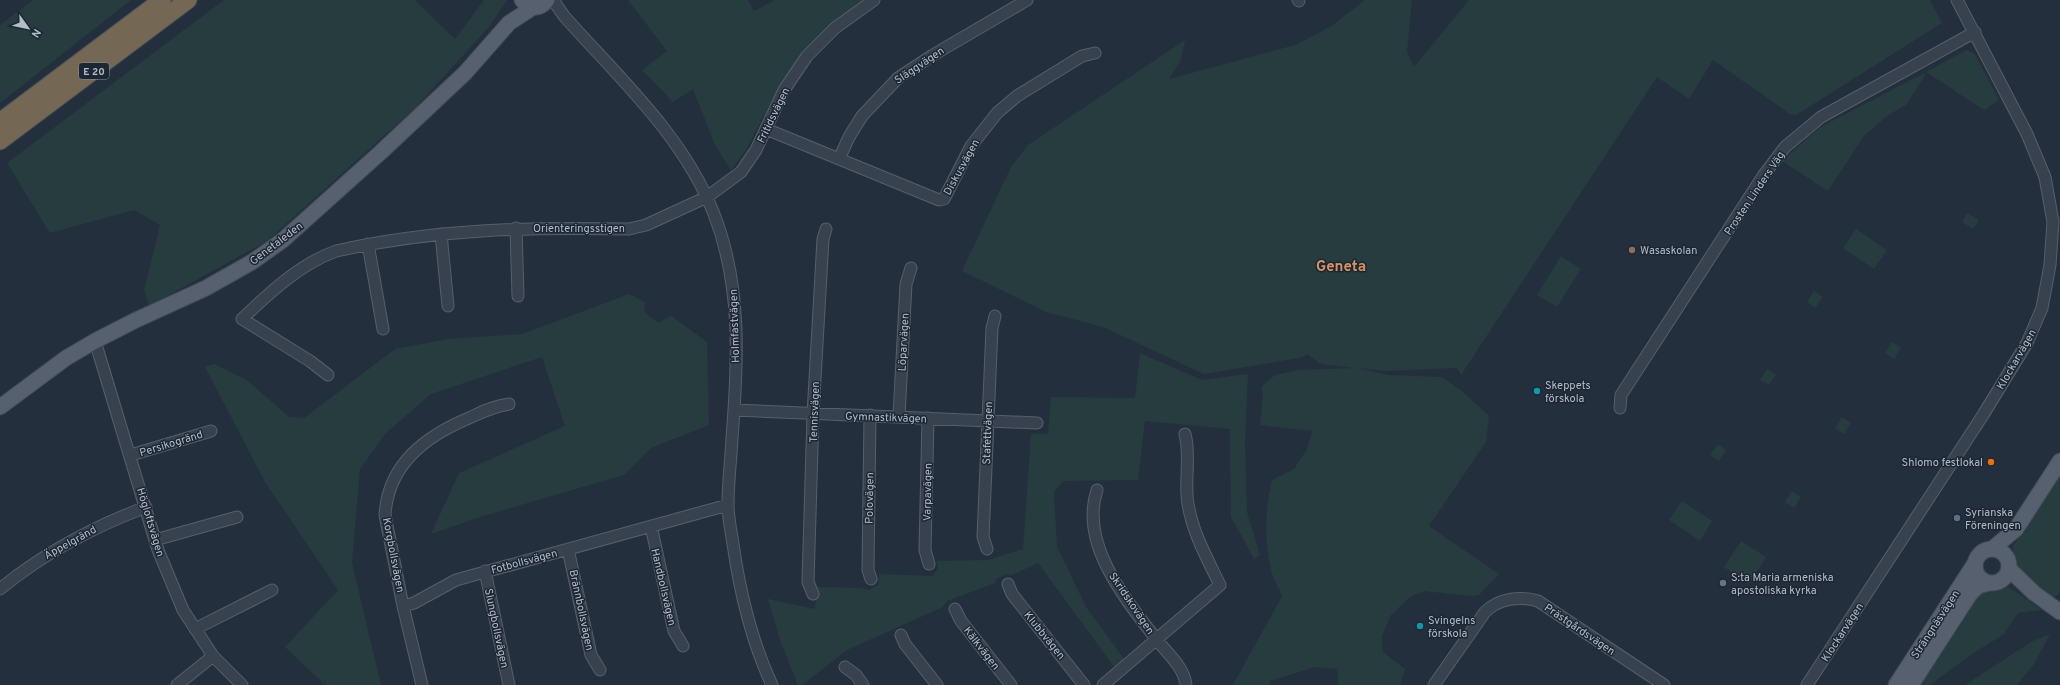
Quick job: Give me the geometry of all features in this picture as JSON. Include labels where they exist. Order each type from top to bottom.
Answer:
[{"type":"highway","name":"E 20","points":[[0,122],[162,0]]},
{"type":"highway","name":"E 20","points":[[0,141],[188,0]]},
{"type":"main road","name":"Genetaleden","points":[[509,23],[518,0]]},
{"type":"main road","name":"Genetaleden","points":[[0,407],[66,358],[136,320],[213,285],[252,262],[284,240],[465,73],[509,23],[539,3]]},
{"type":"main road","points":[[1994,582],[2006,576],[2009,547],[2016,529],[2060,461]]},
{"type":"main road","points":[[2016,529],[1992,549],[1982,552],[1975,563],[1975,570],[1978,576],[2034,593]]},
{"type":"main road","points":[[1992,549],[2000,551],[2008,564],[2034,593],[2060,612]]},
{"type":"main road","name":"Strängnäsvägen","points":[[1896,685],[1975,563]]},
{"type":"main road","name":"Strängnäsvägen","points":[[1911,685],[1970,594],[1978,586],[1994,582]]},
{"type":"street","name":"Fritidsvägen","points":[[707,197],[741,172],[756,150],[784,90],[807,56],[835,28],[874,0]]},
{"type":"street","name":"Släggvägen","points":[[839,159],[849,137],[862,116],[898,78],[933,55],[1027,0]]},
{"type":"street","name":"Klockarvägen","points":[[1807,685],[1987,408],[2027,343],[2042,308],[2050,265],[2053,222],[2045,177],[2028,134],[1958,0]]},
{"type":"street","name":"Holmfastvägen","points":[[539,3],[564,16],[646,103],[673,140],[707,197],[726,249],[734,290],[737,338],[728,505],[738,574],[750,626],[762,663],[772,685]]},
{"type":"street","name":"Prosten Linders Väg","points":[[1620,408],[1621,395],[1763,176],[1785,147],[1821,117],[1848,100],[1974,32]]},
{"type":"street","name":"Diskusvägen","points":[[766,129],[930,198],[939,200],[944,198],[971,146],[997,113],[1017,96],[1082,56],[1095,53]]},
{"type":"street","name":"Orienteringsstigen","points":[[328,375],[310,361],[242,319],[258,304],[310,264],[331,253],[368,244],[459,231],[516,228],[629,228],[646,225],[707,197]]},
{"type":"street","points":[[516,228],[518,296]]},
{"type":"street","name":"Tennisvägen","points":[[813,594],[808,582],[813,414],[823,239],[826,229]]},
{"type":"street","points":[[441,234],[448,306]]},
{"type":"street","points":[[368,244],[383,329]]},
{"type":"street","name":"Löparvägen","points":[[899,416],[906,284],[911,268]]},
{"type":"street","name":"Stafettvägen","points":[[987,549],[983,537],[987,420],[992,328],[995,316]]},
{"type":"street","name":"Högloftsvägen","points":[[95,341],[131,456],[155,540],[183,610],[213,656],[242,685]]},
{"type":"street","name":"Korgbollsvägen","points":[[404,606],[385,515],[386,502],[390,489],[400,469],[419,446],[449,426],[496,406],[509,404]]},
{"type":"street","name":"Gymnastikvägen","points":[[734,410],[1038,423]]},
{"type":"street","name":"Polovägen","points":[[870,415],[868,570],[871,580]]},
{"type":"street","name":"Varpavägen","points":[[928,418],[925,550],[929,564]]},
{"type":"street","name":"Persikogränd","points":[[131,456],[211,431]]},
{"type":"street","points":[[1104,685],[1220,585],[1194,529],[1188,504],[1186,484],[1188,444],[1185,434]]},
{"type":"street","name":"Skridskovägen","points":[[1097,490],[1093,503],[1098,545],[1111,575],[1157,640],[1185,674],[1186,685]]},
{"type":"street","name":"Fotbollsvägen","points":[[404,606],[414,603],[456,580],[728,505]]},
{"type":"street","name":"Äppelgränd","points":[[0,589],[42,558],[80,536],[112,520],[146,508]]},
{"type":"street","points":[[155,540],[237,517]]},
{"type":"street","name":"Handbollsvägen","points":[[651,526],[674,631],[683,646]]},
{"type":"street","name":"Brännbollsvägen","points":[[568,549],[591,655],[600,670]]},
{"type":"street","name":"Slungbollsvägen","points":[[485,572],[509,685]]},
{"type":"street","name":"Klubbvägen","points":[[1008,584],[1012,594],[1084,685]]},
{"type":"street","points":[[195,629],[272,590]]},
{"type":"street","name":"Prästgårdsvägen","points":[[1434,685],[1485,612],[1491,606],[1510,599],[1522,598],[1538,602],[1664,685]]},
{"type":"street","points":[[404,606],[422,685]]},
{"type":"street","name":"Kälkvägen","points":[[955,609],[960,621],[1011,685]]},
{"type":"street","points":[[901,635],[905,644],[937,685]]},
{"type":"street","points":[[177,685],[213,656]]},
{"type":"street","points":[[845,668],[856,675],[864,685]]},
{"type":"green space","points":[[33,0],[131,0],[0,103],[0,25]]},
{"type":"green space","points":[[224,0],[415,0],[455,39],[484,0],[507,0],[489,27],[416,107],[267,241],[149,306],[144,290],[160,225],[134,210],[50,233],[7,163]]},
{"type":"green space","points":[[628,0],[748,0],[754,11],[775,0],[867,0],[795,69],[770,104],[746,150],[731,170],[715,145],[693,89],[673,102],[642,70],[667,51]]},
{"type":"green space","points":[[1365,0],[1412,0],[1407,52],[1414,67],[1469,0],[1930,0],[1942,23],[1796,115],[1790,114],[1713,60],[1689,99],[1657,77],[1461,375],[1457,368],[1386,371],[1358,368],[1388,375],[1442,377],[1462,391],[1489,416],[1486,442],[1429,526],[1499,574],[1479,595],[1469,596],[1424,591],[1410,597],[1391,615],[1382,636],[1383,652],[1405,669],[1400,685],[1338,685],[1337,669],[1315,667],[1270,681],[1270,685],[1233,685],[1282,596],[1272,573],[1266,536],[1268,502],[1272,480],[1294,469],[1307,449],[1312,431],[1260,425],[1263,396],[1261,387],[1275,375],[1299,370],[1354,368],[1321,364],[1307,354],[1304,357],[1204,374],[1103,327],[1046,312],[962,271],[1011,167],[1028,145],[1185,40],[1181,60],[1169,79],[1295,45],[1330,27]]},
{"type":"green space","points":[[1966,50],[1975,54],[1999,100],[1984,110],[1926,72]]},
{"type":"green space","points":[[1924,73],[1926,74],[1906,105],[1887,116],[1864,136],[1828,191],[1782,161],[1819,128]]},
{"type":"green space","points":[[1967,213],[1979,220],[1973,229],[1962,222]]},
{"type":"green space","points":[[1856,229],[1887,250],[1874,269],[1843,248]]},
{"type":"green space","points":[[1561,256],[1581,269],[1557,307],[1537,295]]},
{"type":"green space","points":[[1814,291],[1823,297],[1815,308],[1807,302]]},
{"type":"green space","points":[[629,294],[645,302],[644,311],[658,323],[671,316],[707,342],[709,425],[651,448],[624,475],[483,516],[431,534],[459,473],[565,426],[542,357],[431,394],[386,433],[360,469],[352,563],[381,685],[325,685],[285,647],[338,590],[265,482],[205,367],[214,364],[247,380],[289,417],[304,418],[395,349],[448,339],[522,334]]},
{"type":"green space","points":[[1892,342],[1901,348],[1894,359],[1885,353]]},
{"type":"green space","points":[[1140,353],[1202,380],[1248,374],[1245,443],[1247,512],[1260,555],[1254,559],[1231,517],[1230,429],[1145,421],[1138,480],[1063,481],[1054,492],[1057,546],[1086,607],[1125,660],[1115,668],[1038,563],[1012,575],[1007,574],[996,579],[995,583],[947,601],[943,607],[847,650],[802,685],[798,685],[781,643],[768,599],[815,609],[817,587],[861,588],[868,590],[878,585],[879,574],[933,576],[938,568],[937,561],[988,560],[1023,549],[1031,434],[1048,434],[1051,397],[1135,398]]},
{"type":"green space","points":[[1767,369],[1776,374],[1769,385],[1760,380]]},
{"type":"green space","points":[[1842,417],[1851,423],[1844,434],[1835,428]]},
{"type":"green space","points":[[1718,444],[1726,450],[1719,461],[1710,455]]},
{"type":"green space","points":[[2060,476],[2060,592],[2053,599],[2031,583],[2020,571],[2013,555],[2013,546]]},
{"type":"green space","points":[[1792,491],[1801,497],[1794,508],[1785,502]]},
{"type":"green space","points":[[1682,501],[1712,521],[1700,541],[1669,520]]},
{"type":"green space","points":[[1741,541],[1766,557],[1749,584],[1724,567]]},
{"type":"green space","points":[[2000,585],[2009,587],[2042,610],[2018,613],[2004,634],[1969,656],[1930,685],[1919,685],[1974,595],[1993,586]]},
{"type":"green space","points":[[2050,634],[2034,664],[2017,685],[1965,685],[2031,642]]},
{"type":"place","name":"Wasaskolan","points":[[1632,250]]},
{"type":"place","name":"Skeppets förskola","points":[[1537,391]]},
{"type":"place","name":"Shlomo festlokal","points":[[1991,462]]},
{"type":"place","name":"Syrianska Föreningen","points":[[1957,518]]},
{"type":"place","name":"S:ta Maria armeniska apostoliska kyrka","points":[[1723,583]]},
{"type":"place","name":"Svingelns förskola","points":[[1420,626]]},
{"type":"district","name":"Geneta","points":[[1341,266]]}]
